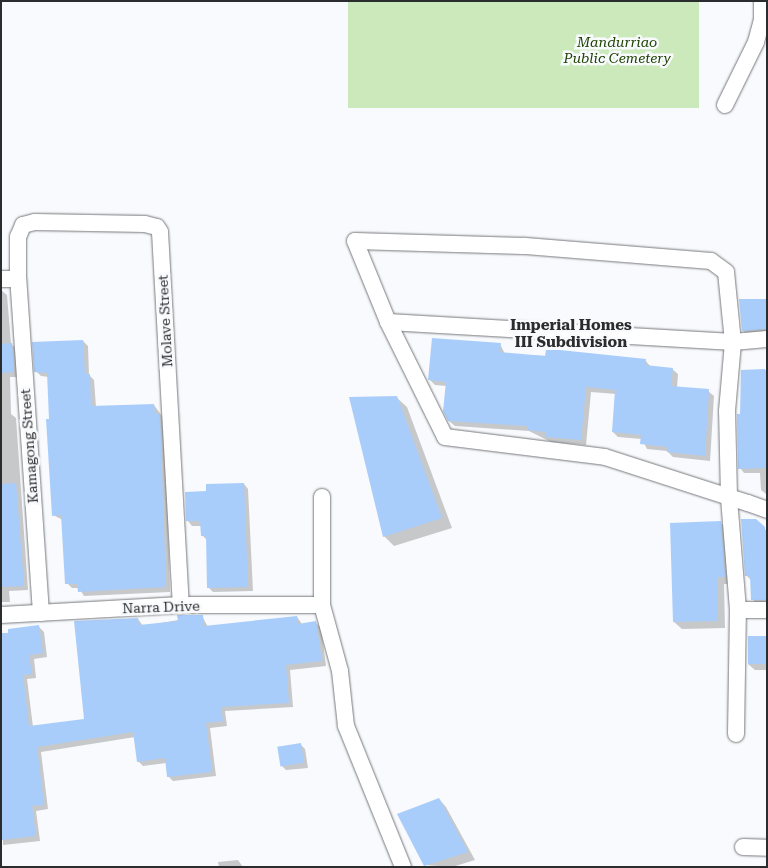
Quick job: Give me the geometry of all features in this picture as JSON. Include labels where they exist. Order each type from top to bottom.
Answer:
[{"type":"street","points":[[725,105],[756,42],[762,20],[762,1]]},
{"type":"street","name":"Molave Street","points":[[9,279],[18,237],[23,226],[35,222],[145,224],[157,227],[160,232],[181,605]]},
{"type":"street","points":[[736,734],[738,610],[728,497],[727,411],[732,342],[726,272],[711,261],[524,246],[355,241],[388,322],[445,437],[605,457],[728,497],[767,510]]},
{"type":"street","name":"Kamagong Street","points":[[9,279],[40,613]]},
{"type":"street","points":[[388,322],[732,342],[767,339]]},
{"type":"street","points":[[322,497],[322,605],[340,671],[346,726],[403,867]]},
{"type":"street","name":"Narra Drive","points":[[1,615],[181,605],[322,605]]},
{"type":"street","points":[[738,610],[767,610]]},
{"type":"street","points":[[743,847],[767,848]]},
{"type":"green space","name":"Mandurriao Public Cemetery","points":[[348,1],[699,1],[699,108],[348,108]]},
{"type":"building","points":[[739,299],[767,299],[767,329],[742,331]]},
{"type":"building","points":[[432,338],[501,343],[500,352],[545,356],[546,350],[560,350],[646,359],[645,365],[673,368],[671,386],[709,389],[705,456],[667,452],[667,447],[640,444],[641,435],[612,432],[615,390],[586,387],[581,440],[545,437],[545,432],[527,430],[527,426],[448,421],[443,411],[446,382],[428,380]]},
{"type":"building","points":[[83,340],[85,374],[90,374],[91,406],[154,404],[155,414],[160,414],[166,587],[78,592],[77,584],[65,584],[61,515],[52,516],[46,419],[49,419],[47,373],[34,372],[32,342]]},
{"type":"building","points":[[12,343],[14,372],[1,373],[1,344]]},
{"type":"building","points":[[765,369],[767,468],[738,469],[737,414],[740,414],[741,370]]},
{"type":"building","points":[[397,396],[442,518],[383,537],[349,397]]},
{"type":"building","points":[[16,483],[24,586],[1,587],[1,484]]},
{"type":"building","points":[[244,483],[248,587],[207,588],[206,536],[201,536],[200,521],[186,521],[185,492],[206,491],[206,484]]},
{"type":"building","points":[[741,519],[756,519],[765,527],[767,600],[751,600],[750,576],[745,576]]},
{"type":"building","points":[[721,521],[725,577],[717,577],[718,621],[673,622],[670,523]]},
{"type":"building","points":[[177,615],[203,615],[204,626],[297,616],[298,624],[316,621],[322,661],[286,665],[289,703],[221,707],[223,721],[206,723],[212,772],[167,777],[165,758],[137,762],[133,732],[37,747],[44,805],[32,806],[36,836],[1,840],[1,633],[8,633],[8,629],[39,625],[43,653],[29,655],[32,674],[23,675],[29,726],[84,719],[74,621],[138,618],[139,625],[178,621]]},
{"type":"building","points":[[748,636],[767,636],[767,664],[748,664]]},
{"type":"building","points":[[301,743],[304,763],[280,767],[277,747]]},
{"type":"building","points":[[439,798],[468,852],[424,866],[397,814]]},
{"type":"district","name":"Imperial Homes III Subdivision","points":[[571,334]]}]
